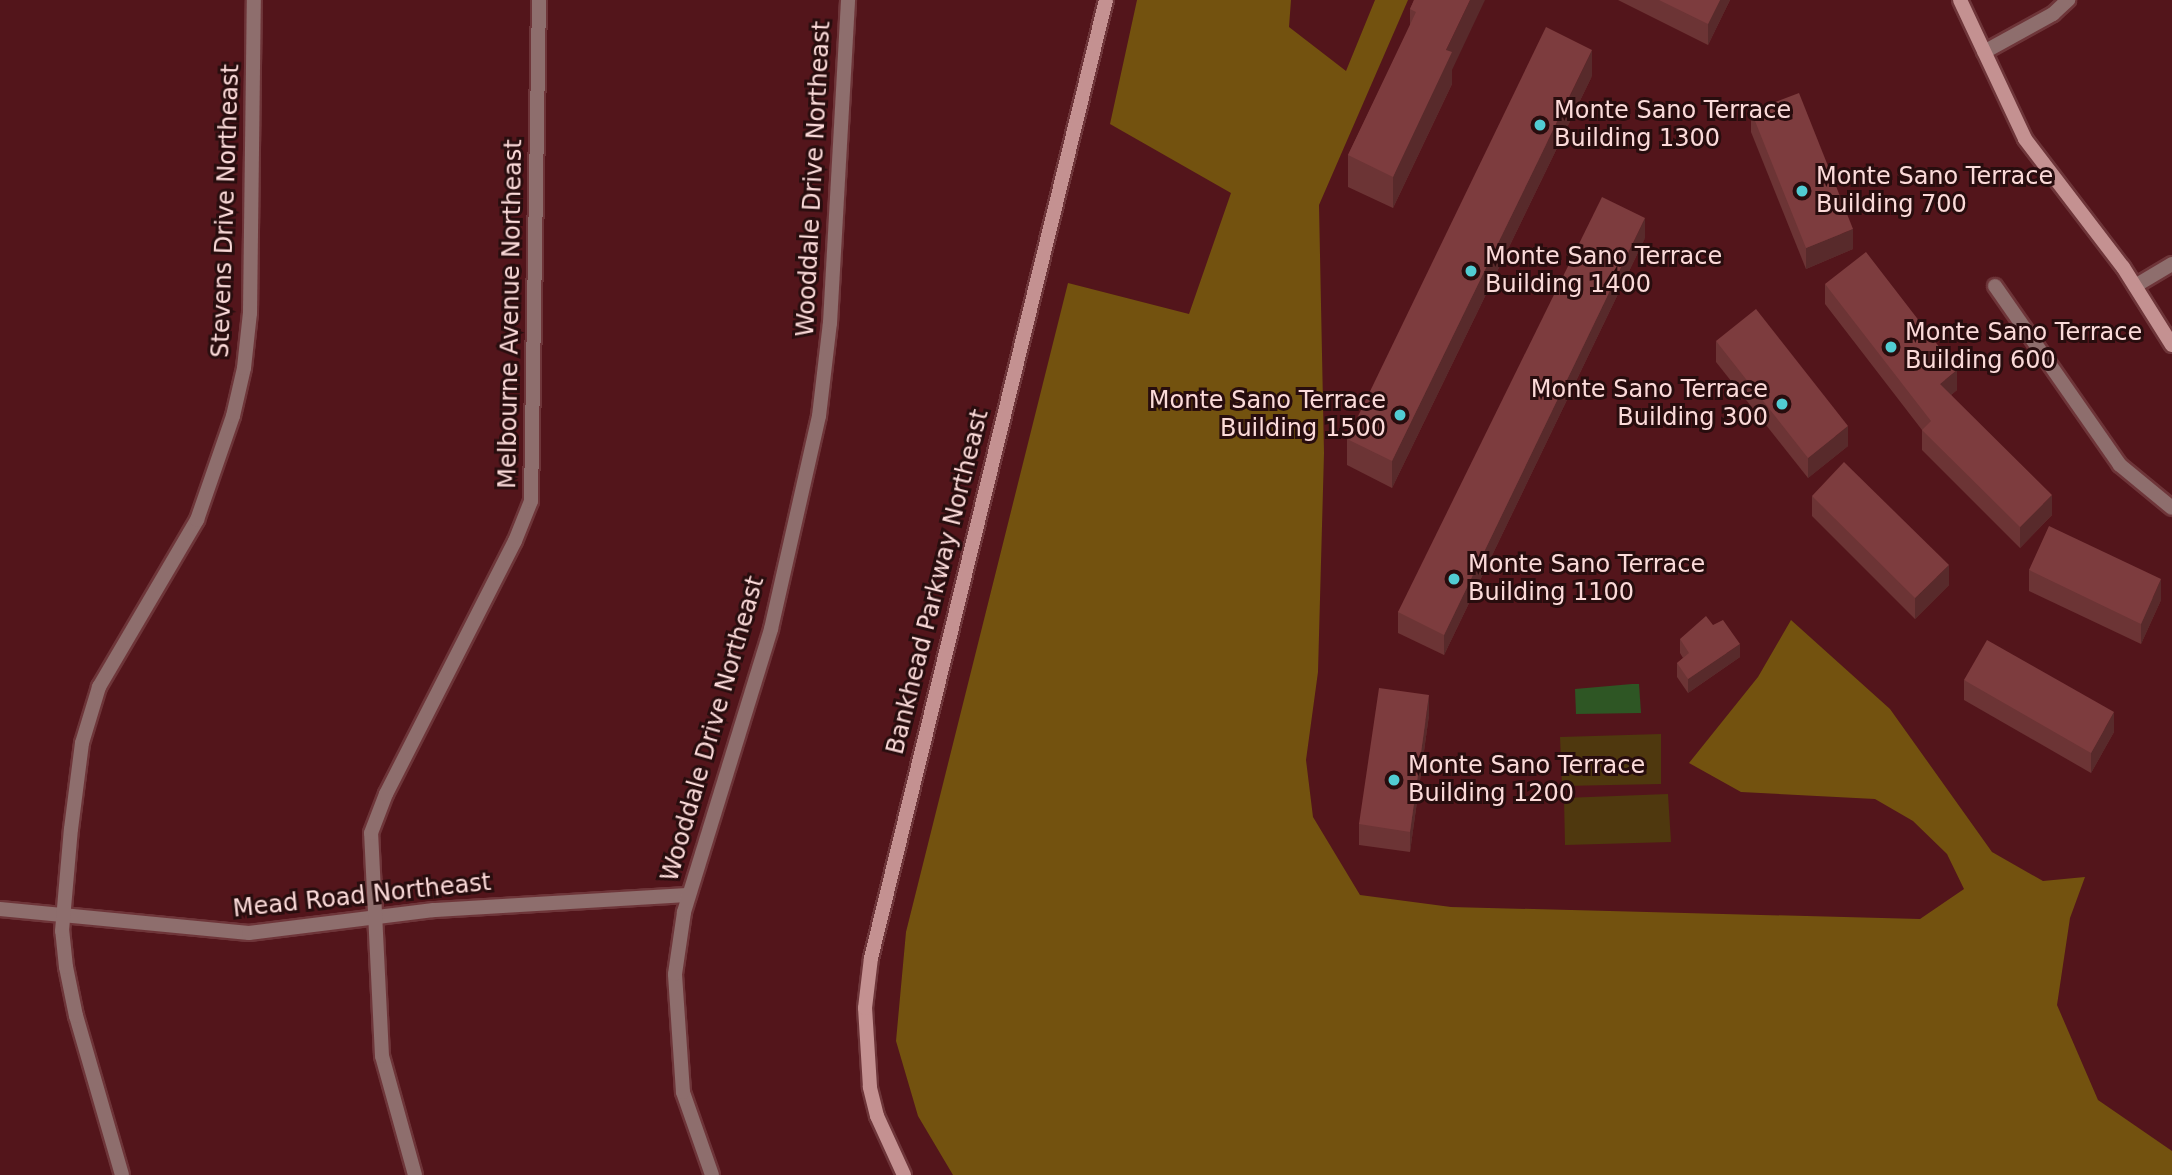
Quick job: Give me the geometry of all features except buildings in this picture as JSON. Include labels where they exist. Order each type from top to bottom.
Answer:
[{"type":"street","name":"Stevens Drive Northeast","points":[[122,1175],[76,1016],[64,915],[88,719],[124,640],[165,580],[197,520],[233,416],[244,368],[250,300],[254,0]]},
{"type":"street","name":"Melbourne Avenue Northeast","points":[[415,1175],[382,1056],[373,917],[371,833],[386,794],[515,541],[531,501],[539,0]]},
{"type":"street","name":"Wooddale Drive Northeast","points":[[712,1175],[683,1092],[675,1025],[675,974],[689,895],[771,629],[819,416],[830,323],[848,0]]},
{"type":"street","name":"Bankhead Parkway Northeast","points":[[904,1175],[877,1116],[870,1087],[865,1008],[871,958],[1106,0]]},
{"type":"street","points":[[1960,0],[2025,139],[2135,286],[2172,345]]},
{"type":"street","points":[[1984,52],[2053,14],[2068,0]]},
{"type":"street","points":[[2135,286],[2172,264]]},
{"type":"street","points":[[1995,286],[2120,465],[2172,508]]},
{"type":"street","name":"Mead Road Northeast","points":[[0,909],[219,933],[373,917],[689,895]]},
{"type":"shaded area","points":[[1137,0],[1291,0],[1289,27],[1346,71],[1375,0],[1408,0],[1319,205],[1324,453],[1318,672],[1306,760],[1313,817],[1360,895],[1451,907],[1920,919],[1964,889],[1947,854],[1913,821],[1875,799],[1741,792],[1689,763],[1758,677],[1791,620],[1890,709],[1992,852],[2043,881],[2085,877],[2070,918],[2057,1005],[2098,1100],[2172,1151],[2172,1175],[953,1175],[918,1116],[896,1041],[906,932],[1068,283],[1189,314],[1231,193],[1110,124]]},
{"type":"shaded area","points":[[1639,684],[1641,713],[1576,714],[1575,689]]},
{"type":"shaded area","points":[[1661,734],[1661,784],[1562,786],[1560,737]]},
{"type":"shaded area","points":[[1668,794],[1671,842],[1565,845],[1564,798]]},
{"type":"place","name":"Monte Sano Terrace Building 1300","points":[[1540,125]]},
{"type":"place","name":"Monte Sano Terrace Building 700","points":[[1802,191]]},
{"type":"place","name":"Monte Sano Terrace Building 1400","points":[[1471,271]]},
{"type":"place","name":"Monte Sano Terrace Building 600","points":[[1891,347]]},
{"type":"place","name":"Monte Sano Terrace Building 300","points":[[1782,404]]},
{"type":"place","name":"Monte Sano Terrace Building 1500","points":[[1400,415]]},
{"type":"place","name":"Monte Sano Terrace Building 1100","points":[[1454,579]]},
{"type":"place","name":"Monte Sano Terrace Building 1200","points":[[1394,780]]}]
